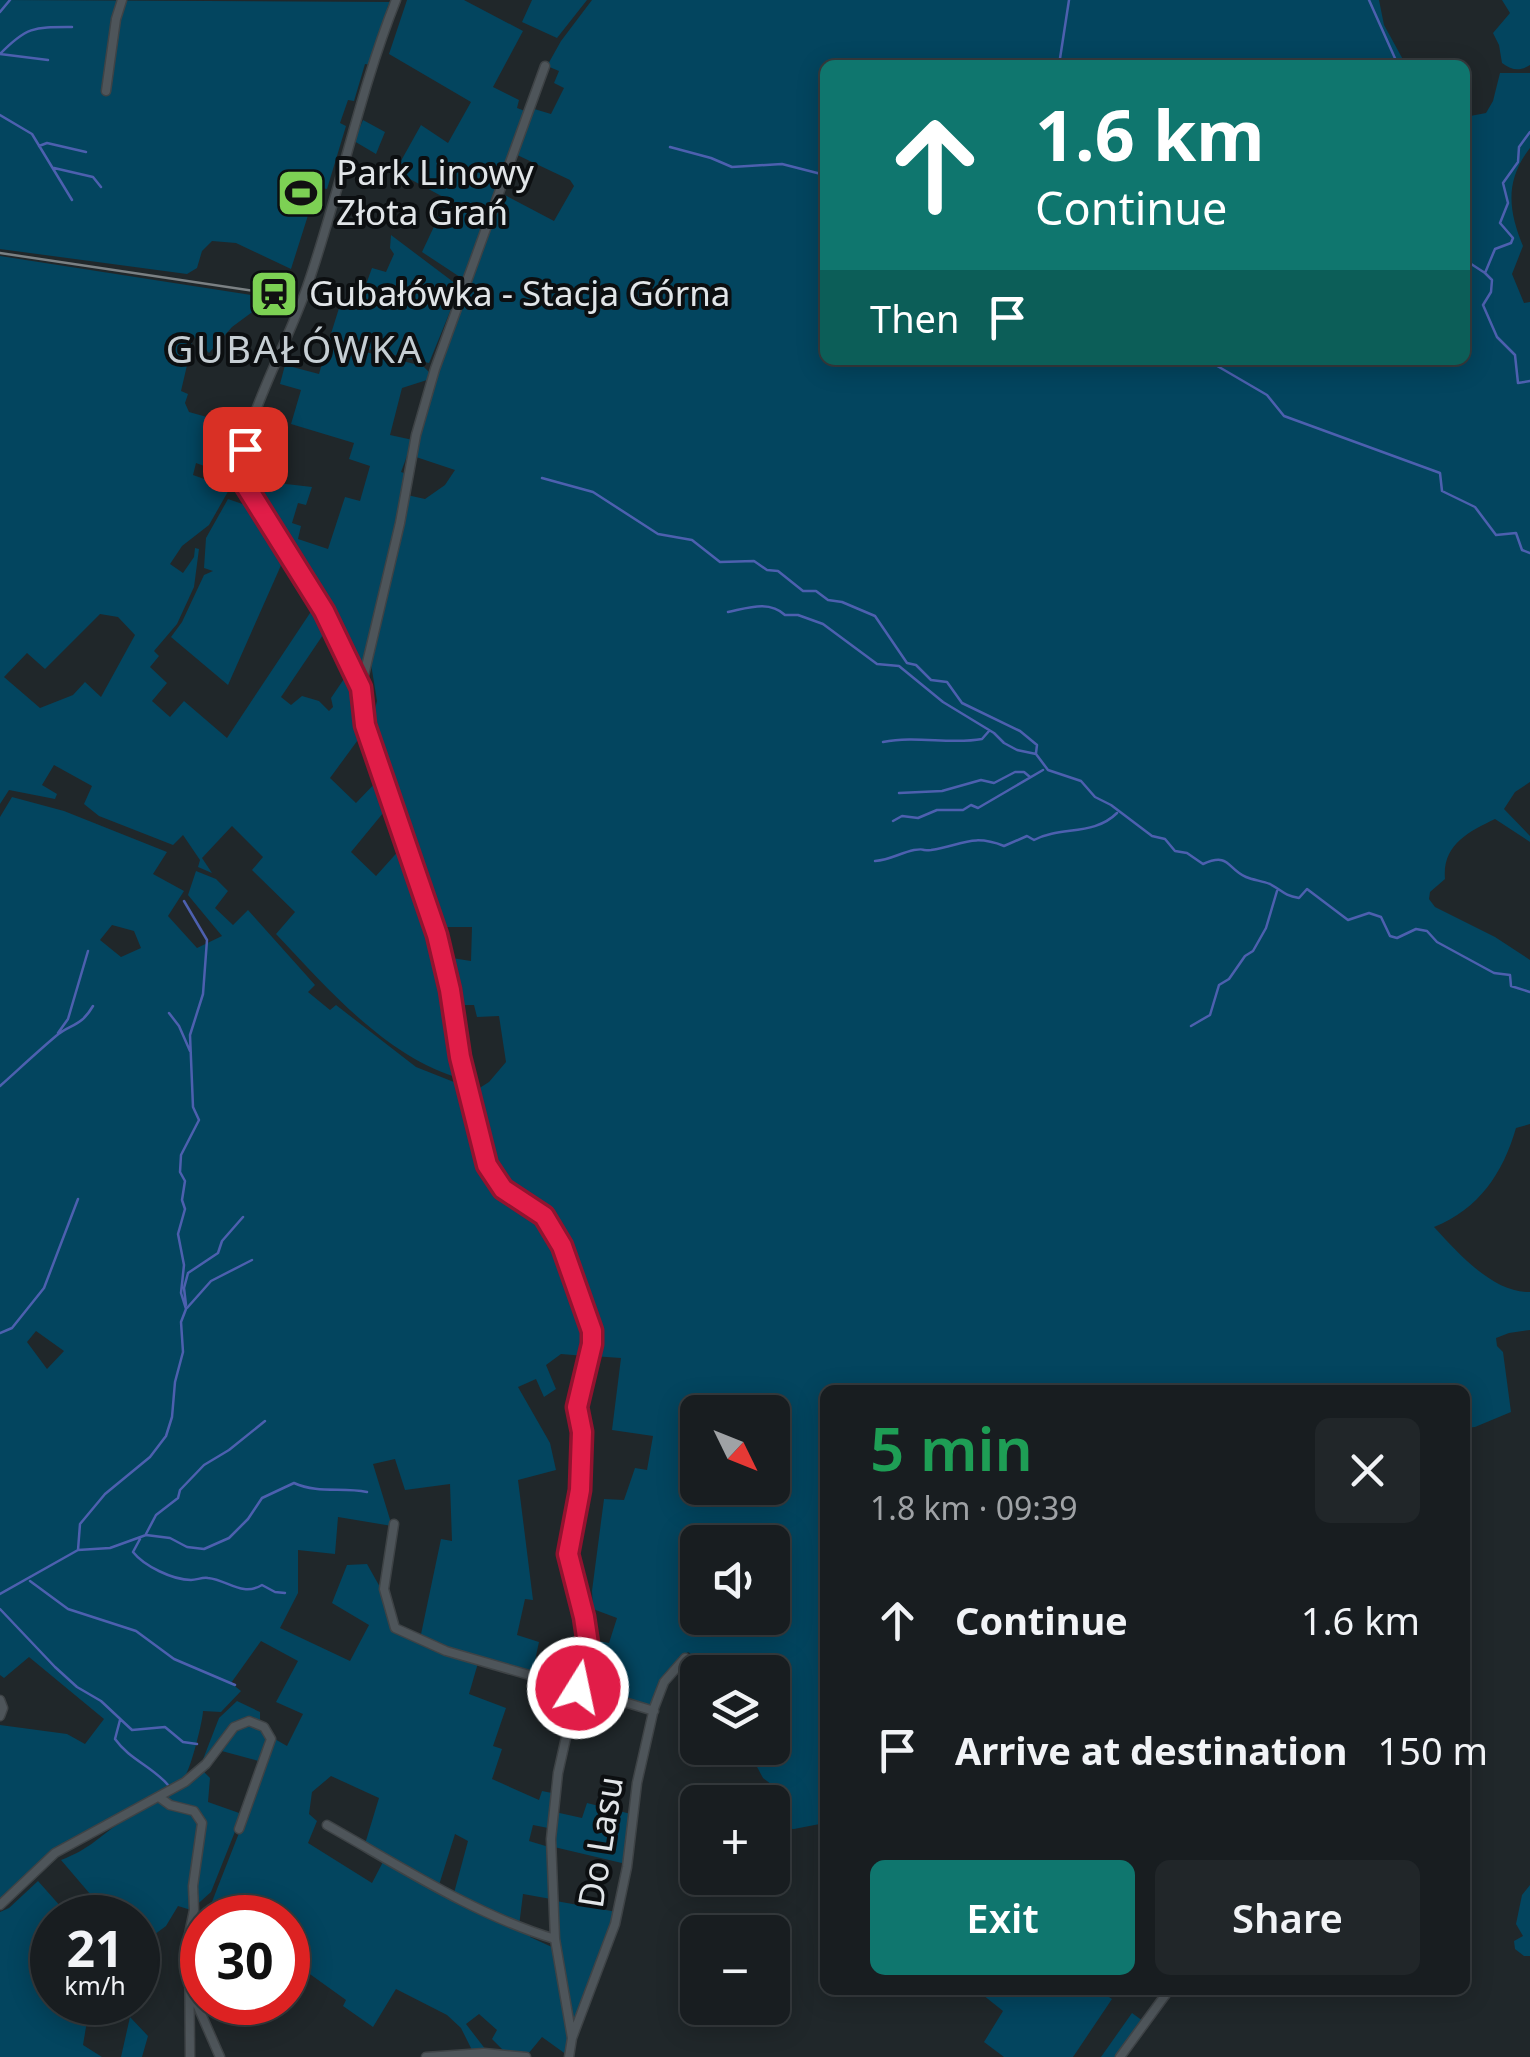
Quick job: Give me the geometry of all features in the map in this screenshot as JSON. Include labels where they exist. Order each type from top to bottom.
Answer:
[{"type":"street","points":[[106,90],[122,0]]},
{"type":"street","points":[[361,688],[324,611],[239,475],[261,403],[308,284],[360,102],[396,0]]},
{"type":"street","points":[[545,66],[435,369],[416,435],[400,523],[361,688],[365,725],[437,935],[463,1070],[487,1165],[503,1189],[544,1216],[562,1246],[592,1331],[577,1407],[582,1432],[580,1490],[568,1554],[588,1644],[562,1748],[552,1812],[556,1939],[572,2038],[569,2057]]},
{"type":"street","points":[[394,1524],[384,1589],[395,1628],[446,1651],[654,1711]]},
{"type":"street","name":"Do Lasu","points":[[572,2038],[616,1924],[638,1782],[654,1711],[664,1682],[680,1664]]},
{"type":"street","points":[[0,1700],[0,1716]]},
{"type":"street","points":[[0,1905],[55,1853],[159,1797],[206,1764],[241,1722],[257,1722],[271,1739],[238,1829]]},
{"type":"street","points":[[159,1797],[170,1805],[194,1811],[202,1822],[194,1895]]},
{"type":"street","points":[[327,1825],[460,1898],[515,1925],[556,1939]]},
{"type":"street","points":[[1120,2057],[1165,1995]]},
{"type":"street","points":[[190,2025],[190,2057]]},
{"type":"street","points":[[206,2025],[220,2057]]},
{"type":"street","points":[[426,2057],[484,2053],[526,2057]]},
{"type":"shaded area","points":[[0,0],[390,2],[371,65],[365,64],[354,101],[348,100],[340,123],[346,126],[327,189],[317,187],[291,269],[236,243],[212,241],[202,251],[197,268],[187,274],[0,249]]},
{"type":"shaded area","points":[[407,0],[464,0],[523,31],[493,87],[519,100],[517,108],[525,111],[463,279],[422,252],[447,199],[397,168],[421,125],[448,143],[471,102],[389,54]]},
{"type":"shaded area","points":[[532,0],[587,0],[557,38],[522,22]]},
{"type":"shaded area","points":[[592,0],[1379,0],[1384,25],[1403,60],[820,60],[820,365],[1470,365],[1470,116],[1486,113],[1500,73],[1530,73],[1530,148],[1516,172],[1512,196],[1514,220],[1523,246],[1512,274],[1524,303],[1530,302],[1530,782],[1515,792],[1504,809],[1530,836],[1530,842],[1495,819],[1475,829],[1452,849],[1445,879],[1430,892],[1429,899],[1435,907],[1495,937],[1530,960],[1530,1124],[1516,1128],[1504,1160],[1476,1200],[1434,1227],[1490,1279],[1516,1291],[1530,1292],[1530,1330],[1496,1338],[1503,1352],[1511,1412],[1470,1428],[1470,1385],[820,1385],[820,1824],[794,1829],[790,1829],[790,1785],[772,1785],[756,1765],[790,1765],[790,1655],[680,1655],[680,1661],[663,1681],[651,1714],[580,1692],[593,1640],[609,1643],[617,1618],[593,1609],[604,1499],[624,1500],[635,1468],[647,1470],[653,1436],[612,1430],[621,1358],[592,1356],[595,1343],[591,1306],[570,1244],[553,1217],[511,1185],[494,1163],[478,1089],[506,1062],[499,1016],[477,1017],[474,1005],[456,1005],[445,957],[471,961],[472,927],[438,927],[398,817],[371,724],[377,701],[371,664],[407,495],[425,499],[445,485],[455,470],[413,456],[437,369],[499,192],[554,221],[574,186],[570,180],[513,153],[531,108],[551,114],[564,88],[554,83],[559,71],[547,66]]},
{"type":"shaded area","points":[[1502,0],[1530,0],[1530,65],[1522,69],[1502,63],[1493,33],[1510,13]]},
{"type":"shaded area","points":[[363,120],[385,132],[376,154],[354,141]]},
{"type":"shaded area","points":[[391,235],[460,287],[429,363],[329,340],[340,305],[357,309],[372,268],[386,272],[394,254],[390,248]]},
{"type":"shaded area","points":[[0,256],[258,296],[255,310],[232,327],[209,353],[194,337],[189,339],[192,344],[181,391],[188,394],[185,403],[189,412],[214,419],[211,425],[218,428],[214,440],[231,447],[229,454],[236,457],[226,474],[196,463],[193,475],[230,488],[209,525],[182,546],[170,564],[183,573],[195,548],[199,549],[194,587],[177,624],[154,651],[159,656],[150,667],[167,683],[152,701],[170,717],[184,701],[227,738],[316,604],[329,626],[281,697],[291,705],[302,696],[319,701],[329,711],[333,707],[331,698],[350,670],[363,733],[330,778],[356,803],[380,778],[388,807],[351,852],[376,876],[402,847],[429,918],[451,1004],[462,1079],[435,1069],[384,1038],[338,999],[276,934],[295,912],[252,870],[263,857],[232,826],[202,858],[212,873],[198,867],[200,860],[183,835],[173,845],[99,816],[84,804],[92,786],[54,765],[42,785],[57,794],[55,799],[9,790],[0,804]],"holes":[[[100,614],[118,617],[135,635],[101,697],[85,682],[73,695],[40,708],[4,677],[27,653],[45,669]]]},
{"type":"shaded area","points":[[328,343],[423,366],[429,372],[427,380],[402,388],[390,435],[413,440],[401,472],[407,474],[361,681],[330,611],[244,479],[312,487],[306,505],[298,503],[292,523],[301,526],[298,539],[328,549],[345,497],[360,501],[370,466],[349,459],[354,443],[291,424],[301,390],[280,384],[285,365],[319,374]]},
{"type":"shaded area","points":[[228,499],[254,508],[269,538],[279,546],[277,552],[286,554],[228,685],[171,637],[204,575],[213,571],[204,568],[206,538]]},
{"type":"shaded area","points":[[12,797],[64,811],[167,852],[153,874],[184,891],[168,916],[197,948],[222,936],[188,895],[196,871],[216,879],[228,891],[215,908],[233,925],[248,910],[315,985],[308,992],[330,1010],[336,1005],[416,1067],[464,1086],[483,1168],[513,1200],[546,1225],[560,1244],[579,1296],[589,1345],[585,1356],[561,1354],[546,1365],[556,1389],[544,1397],[536,1379],[518,1387],[550,1443],[556,1470],[518,1480],[533,1600],[525,1599],[517,1635],[539,1642],[532,1674],[420,1639],[441,1539],[452,1541],[450,1484],[405,1490],[395,1459],[373,1464],[392,1526],[338,1517],[335,1554],[298,1550],[298,1593],[280,1628],[350,1661],[369,1625],[332,1603],[347,1565],[367,1564],[385,1596],[393,1629],[414,1641],[478,1663],[469,1694],[506,1708],[493,1746],[502,1749],[492,1779],[539,1800],[542,1791],[552,1793],[548,1828],[533,1825],[529,1841],[549,1847],[551,1899],[523,1894],[519,1926],[454,1893],[468,1841],[455,1834],[439,1885],[365,1844],[379,1798],[331,1776],[312,1792],[309,1814],[317,1821],[308,1843],[372,1883],[384,1860],[554,1948],[568,2030],[567,2055],[542,2037],[528,2054],[504,2051],[492,2039],[497,2030],[479,2014],[466,2024],[486,2050],[472,2050],[461,2028],[447,2015],[396,1989],[373,2027],[343,2006],[346,2000],[310,1974],[310,1895],[215,1895],[273,1738],[287,1746],[303,1714],[276,1702],[298,1661],[261,1641],[231,1683],[241,1691],[221,1712],[203,1711],[190,1764],[177,1784],[58,1849],[0,1900],[0,1725],[67,1734],[85,1744],[104,1719],[29,1657],[4,1678],[0,1675],[0,817]],"holes":[[[112,925],[134,931],[141,948],[121,957],[100,940]],[[36,1331],[64,1351],[47,1369],[27,1342]]]},
{"type":"shaded area","points":[[237,1701],[260,1712],[260,1722],[250,1720],[233,1726],[202,1762],[219,1718]]},
{"type":"shaded area","points":[[244,1723],[265,1737],[262,1762],[218,1750]]},
{"type":"shaded area","points":[[202,1770],[210,1778],[208,1802],[242,1814],[211,1892],[180,1895],[180,1907],[160,1930],[160,1895],[91,1895],[61,1860]]},
{"type":"shaded area","points":[[587,1803],[631,1814],[626,1864],[554,1847],[555,1812],[582,1818]]},
{"type":"shaded area","points":[[38,1881],[50,1895],[30,1895],[30,2025],[86,2025],[83,2045],[102,2057],[0,2057],[0,1912]]},
{"type":"shaded area","points":[[1530,1885],[1530,1956],[1524,1956],[1515,1949],[1514,1941],[1523,1936],[1516,1924],[1522,1895]]},
{"type":"shaded area","points":[[556,1901],[617,1912],[573,2029],[559,1941]]},
{"type":"shaded area","points":[[983,1995],[1106,1995],[1112,1999],[1073,2057],[1004,2057],[984,2042],[1003,2011]]},
{"type":"shaded area","points":[[1132,2013],[1143,2021],[1118,2057],[1101,2057]]},
{"type":"shaded area","points":[[128,2025],[138,2025],[148,2036],[142,2057],[121,2057]]},
{"type":"waterway","points":[[0,12],[10,0]]},
{"type":"waterway","points":[[1060,60],[1069,0]]},
{"type":"waterway","points":[[1369,0],[1396,60]]},
{"type":"waterway","points":[[0,54],[32,30],[72,27]]},
{"type":"waterway","points":[[0,54],[48,60]]},
{"type":"waterway","points":[[0,115],[32,134],[72,200]]},
{"type":"waterway","points":[[1530,132],[1519,147],[1518,162],[1503,183],[1508,203],[1500,223],[1513,238],[1511,243],[1495,249],[1485,273],[1492,280],[1491,292],[1483,305],[1497,337],[1515,355],[1518,383],[1530,381]]},
{"type":"waterway","points":[[39,146],[47,143],[86,152]]},
{"type":"waterway","points":[[670,147],[732,167],[782,164],[820,174]]},
{"type":"waterway","points":[[54,168],[93,177],[101,187]]},
{"type":"waterway","points":[[1470,263],[1485,273]]},
{"type":"waterway","points":[[1216,365],[1267,395],[1284,416],[1440,473],[1442,491],[1475,507],[1496,535],[1516,533],[1522,550],[1530,553]]},
{"type":"waterway","points":[[542,478],[593,492],[658,534],[692,540],[720,562],[754,561],[767,570],[778,571],[803,591],[816,591],[828,600],[875,616],[907,663],[916,665],[931,680],[947,682],[962,703],[1020,731],[1037,745],[1036,753]]},
{"type":"waterway","points":[[728,612],[765,606],[823,624],[877,664],[899,666],[943,702],[1004,743],[1036,754],[1048,770],[1081,781],[1095,797],[1152,836],[1165,839],[1175,851],[1187,853],[1203,864],[1223,861],[1240,874],[1294,897],[1299,898],[1307,889],[1348,920],[1369,913],[1381,917],[1390,936],[1397,938],[1416,929],[1427,931],[1437,942],[1494,973],[1510,975],[1511,986],[1530,992]]},
{"type":"waterway","points":[[883,742],[970,741],[982,739],[989,731]]},
{"type":"waterway","points":[[893,821],[902,816],[918,818],[937,810],[963,810],[971,805],[978,808],[1043,770]]},
{"type":"waterway","points":[[899,793],[942,791],[981,780],[994,783],[1015,772],[1030,777]]},
{"type":"waterway","points":[[875,861],[974,840],[1004,846],[1027,836],[1034,840],[1088,828],[1117,813]]},
{"type":"waterway","points":[[1191,1026],[1210,1015],[1219,985],[1253,951],[1266,928],[1277,891]]},
{"type":"waterway","points":[[78,1550],[80,1524],[105,1494],[150,1457],[166,1436],[183,1352],[181,1322],[186,1309],[181,1293],[184,1265],[178,1234],[185,1209],[185,1181],[180,1172],[181,1155],[199,1120],[193,1107],[190,1035],[203,994],[207,940],[184,901]]},
{"type":"waterway","points":[[58,1033],[68,1019],[88,951]]},
{"type":"waterway","points":[[0,1086],[56,1036],[84,1018],[93,1006]]},
{"type":"waterway","points":[[169,1013],[190,1051]]},
{"type":"waterway","points":[[0,1333],[12,1328],[44,1288],[78,1199]]},
{"type":"waterway","points":[[186,1305],[184,1288],[188,1273],[218,1253],[222,1241],[243,1217]]},
{"type":"waterway","points":[[187,1308],[211,1281],[252,1260]]},
{"type":"waterway","points":[[146,1534],[156,1515],[178,1498],[180,1490],[204,1465],[265,1421]]},
{"type":"waterway","points":[[0,1594],[78,1550],[110,1548],[146,1535],[204,1549],[229,1538],[262,1498],[294,1483],[367,1492]]},
{"type":"waterway","points":[[140,1539],[133,1552],[168,1575],[191,1580],[215,1579],[241,1589],[262,1585],[285,1593]]},
{"type":"waterway","points":[[30,1581],[68,1609],[136,1631],[174,1659],[235,1685]]},
{"type":"waterway","points":[[0,1609],[55,1667],[132,1730],[165,1727],[183,1742],[197,1744]]},
{"type":"waterway","points":[[120,1720],[115,1739],[168,1785]]},
{"type":"railway","points":[[0,253],[274,294]]},
{"type":"place","name":"Park Linowy Złota Grań","points":[[301,193]]},
{"type":"place","name":"Gubałówka - Stacja Górna","points":[[274,294]]},
{"type":"district","name":"GUBAŁÓWKA","points":[[295,350]]},
{"type":"route","points":[[245,449],[239,475],[324,611],[361,688],[365,725],[437,935],[460,1057],[487,1165],[503,1189],[544,1216],[574,1274],[592,1331],[577,1407],[582,1432],[580,1490],[568,1554],[588,1644],[578,1688]]}]
